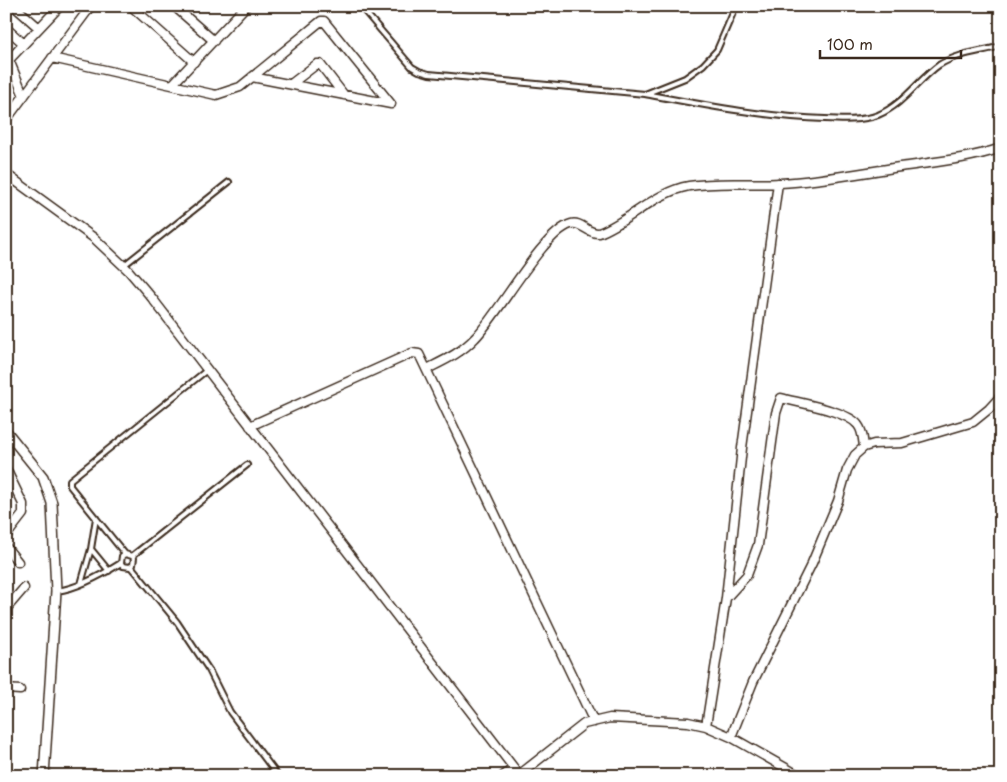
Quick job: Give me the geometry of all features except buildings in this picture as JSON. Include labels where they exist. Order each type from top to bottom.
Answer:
[{"type":"street","points":[[14,6],[39,28]]},
{"type":"street","points":[[46,6],[54,13]]},
{"type":"street","points":[[24,96],[7,60],[60,6]]},
{"type":"street","points":[[6,120],[91,6]]},
{"type":"street","points":[[131,6],[194,62]]},
{"type":"street","points":[[174,6],[214,41]]},
{"type":"street","points":[[172,85],[243,7]]},
{"type":"street","points":[[52,58],[216,95],[240,87],[252,77],[321,20],[324,21],[391,104],[252,77]]},
{"type":"street","points":[[6,28],[24,44]]},
{"type":"street","points":[[291,84],[317,64],[320,64],[344,95]]},
{"type":"street","points":[[427,369],[456,355],[474,340],[543,248],[561,229],[572,224],[577,224],[593,234],[598,233],[644,208],[661,196],[689,186],[778,183],[853,175],[926,164],[986,153],[1001,148]]},
{"type":"street","points":[[6,174],[94,238],[152,298],[520,775],[584,724],[610,718],[688,722],[706,726],[731,737],[800,776]]},
{"type":"street","points":[[706,726],[726,598],[742,448],[778,183]]},
{"type":"street","points":[[250,426],[412,353],[419,354],[594,722]]},
{"type":"street","points":[[731,737],[753,682],[812,563],[838,501],[847,470],[856,455],[864,447],[874,444],[902,443],[973,422],[1001,396]]},
{"type":"street","points":[[726,598],[747,575],[758,545],[776,413],[781,398],[850,417],[858,424],[864,447]]},
{"type":"street","points":[[6,431],[42,476],[52,504],[56,592],[44,776]]},
{"type":"street","points":[[6,469],[23,504],[24,514],[6,536]]},
{"type":"street","points":[[6,547],[18,562]]},
{"type":"street","points":[[8,603],[24,588]]},
{"type":"street","points":[[6,689],[20,690]]},
{"type":"street","points":[[503,776],[514,768]]},
{"type":"lane","points":[[360,6],[408,62],[419,71],[429,74],[644,94],[754,113],[816,119],[856,119],[876,116],[897,105],[940,65],[971,53],[1001,46]]},
{"type":"lane","points":[[644,94],[685,78],[703,65],[717,50],[736,6]]},
{"type":"lane","points":[[123,266],[228,182]]},
{"type":"lane","points":[[132,556],[125,554],[70,486],[70,480],[208,370]]},
{"type":"lane","points":[[132,556],[247,465]]},
{"type":"lane","points":[[81,584],[92,549],[96,518]]},
{"type":"lane","points":[[92,549],[109,571]]},
{"type":"lane","points":[[56,592],[66,590],[109,571],[121,563],[122,556],[125,554]]},
{"type":"lane","points":[[121,563],[126,568],[131,566],[134,562],[132,556]]},
{"type":"lane","points":[[131,566],[177,622],[209,670],[230,712],[278,776]]}]
